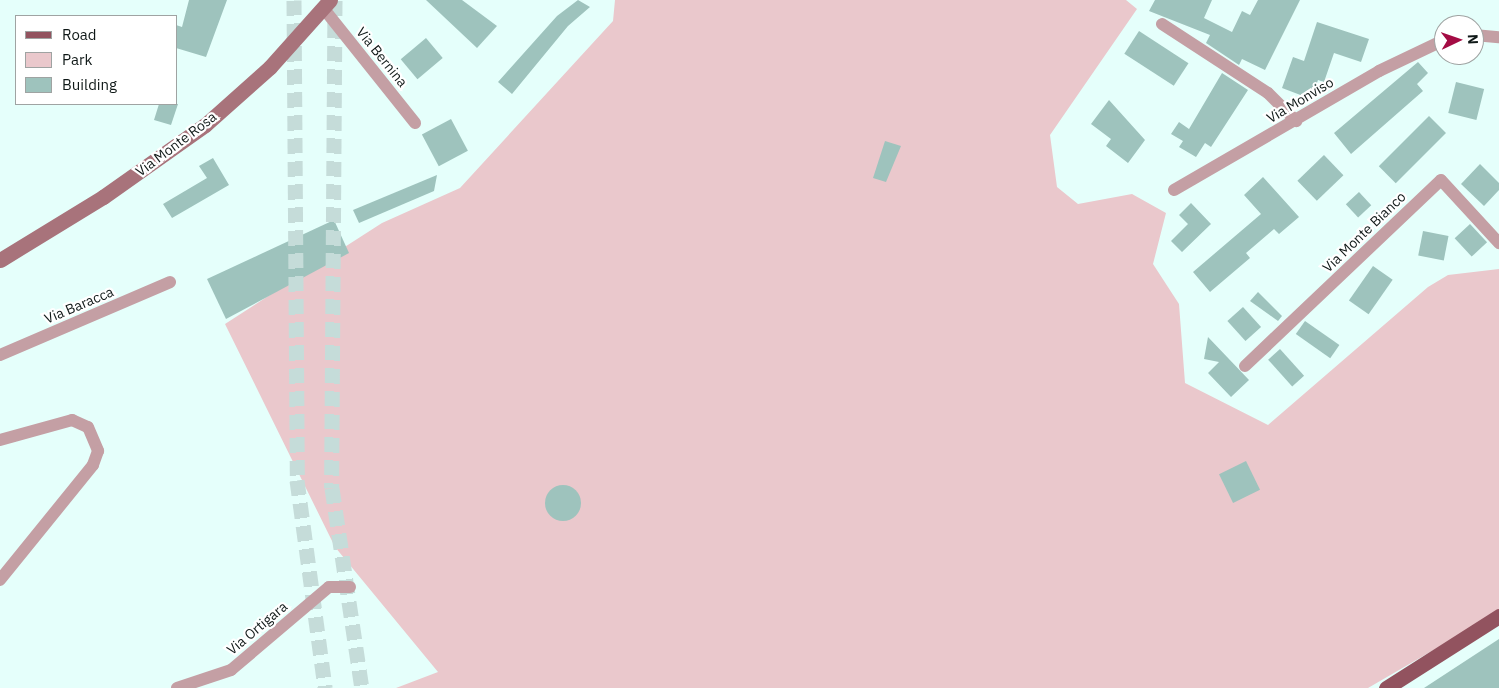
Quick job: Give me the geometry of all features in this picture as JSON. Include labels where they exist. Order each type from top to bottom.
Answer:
[{"type":"main road","points":[[1386,688],[1499,616]]},
{"type":"street","name":"Via Bernina","points":[[327,4],[415,123]]},
{"type":"street","name":"Via Monte Rosa","points":[[0,260],[103,197],[205,125],[327,4]]},
{"type":"street","points":[[1162,24],[1268,93],[1296,120]]},
{"type":"street","points":[[1484,36],[1499,38]]},
{"type":"street","name":"Via Monviso","points":[[1174,190],[1379,71],[1434,45]]},
{"type":"street","name":"Via Monte Bianco","points":[[1246,366],[1440,180],[1499,243]]},
{"type":"street","name":"Via Baracca","points":[[0,355],[170,282]]},
{"type":"street","points":[[0,440],[72,420],[88,427],[98,451],[94,465],[0,580]]},
{"type":"street","name":"Via Ortigara","points":[[177,688],[230,670],[329,587],[350,587]]},
{"type":"green space","points":[[615,0],[1126,0],[1137,9],[1050,135],[1057,187],[1078,204],[1132,194],[1166,213],[1153,264],[1179,304],[1185,383],[1268,425],[1428,287],[1448,275],[1499,269],[1499,612],[1368,688],[396,688],[438,672],[335,547],[225,324],[382,223],[460,188],[613,21]]},
{"type":"building","points":[[189,0],[227,0],[206,57],[178,49],[178,26],[182,27]]},
{"type":"building","points":[[426,0],[462,0],[497,26],[477,48]]},
{"type":"building","points":[[578,0],[590,7],[568,26],[512,94],[498,82],[557,16]]},
{"type":"building","points":[[1155,0],[1212,0],[1204,18],[1232,32],[1242,11],[1250,15],[1258,0],[1300,0],[1265,70],[1242,59],[1239,65],[1206,43],[1210,35],[1149,11]]},
{"type":"building","points":[[1317,22],[1369,39],[1361,62],[1334,53],[1324,82],[1318,80],[1311,99],[1282,88],[1293,57],[1304,61]]},
{"type":"building","points":[[1139,31],[1188,63],[1174,86],[1124,54]]},
{"type":"building","points":[[426,38],[443,58],[417,79],[401,59]]},
{"type":"building","points":[[1418,62],[1428,73],[1417,84],[1423,91],[1351,154],[1334,133]]},
{"type":"building","points":[[1222,73],[1248,90],[1211,147],[1205,143],[1196,157],[1179,147],[1183,141],[1171,134],[1179,122],[1189,129]]},
{"type":"building","points":[[1456,82],[1484,89],[1476,120],[1448,113]]},
{"type":"building","points":[[1109,100],[1145,140],[1128,163],[1106,146],[1111,139],[1091,124]]},
{"type":"building","points":[[159,105],[178,105],[171,125],[154,120]]},
{"type":"building","points":[[1429,116],[1446,133],[1396,183],[1379,166]]},
{"type":"building","points":[[451,119],[468,151],[439,166],[422,134]]},
{"type":"building","points":[[885,141],[901,146],[886,182],[873,178]]},
{"type":"building","points":[[1324,155],[1343,175],[1317,201],[1297,181]]},
{"type":"building","points":[[213,158],[229,185],[172,218],[163,204],[207,178],[199,166]]},
{"type":"building","points":[[1480,164],[1499,183],[1499,190],[1484,206],[1461,184]]},
{"type":"building","points":[[437,175],[434,191],[359,223],[353,210]]},
{"type":"building","points":[[1263,177],[1299,217],[1279,234],[1274,229],[1246,253],[1250,258],[1210,292],[1193,272],[1261,214],[1244,195]]},
{"type":"building","points":[[1359,192],[1371,205],[1358,217],[1346,204]]},
{"type":"building","points":[[1191,203],[1211,224],[1182,252],[1171,241],[1188,224],[1179,215]]},
{"type":"building","points":[[334,220],[349,253],[226,319],[207,279]]},
{"type":"building","points":[[1470,224],[1487,242],[1472,257],[1455,238]]},
{"type":"building","points":[[1423,231],[1449,236],[1444,261],[1418,256]]},
{"type":"building","points":[[1373,266],[1393,280],[1369,314],[1349,300]]},
{"type":"building","points":[[1258,292],[1282,316],[1278,321],[1250,301]]},
{"type":"building","points":[[1243,307],[1261,327],[1245,341],[1227,321]]},
{"type":"building","points":[[1305,321],[1339,345],[1330,358],[1296,334]]},
{"type":"building","points":[[1208,337],[1249,380],[1231,397],[1208,373],[1219,362],[1204,359]]},
{"type":"building","points":[[1280,349],[1304,376],[1292,386],[1268,360]]},
{"type":"building","points":[[1246,461],[1260,490],[1233,503],[1219,474]]},
{"type":"building","points":[[563,485],[570,486],[576,490],[580,496],[580,510],[576,516],[570,520],[563,521],[556,520],[550,516],[546,510],[545,503],[546,496],[550,490],[556,486]]},
{"type":"building","points":[[1499,639],[1499,688],[1424,688],[1476,654]]},
{"type":"tunnel","points":[[294,0],[297,480],[325,688]]},
{"type":"tunnel","points":[[335,0],[332,488],[362,688]]}]
